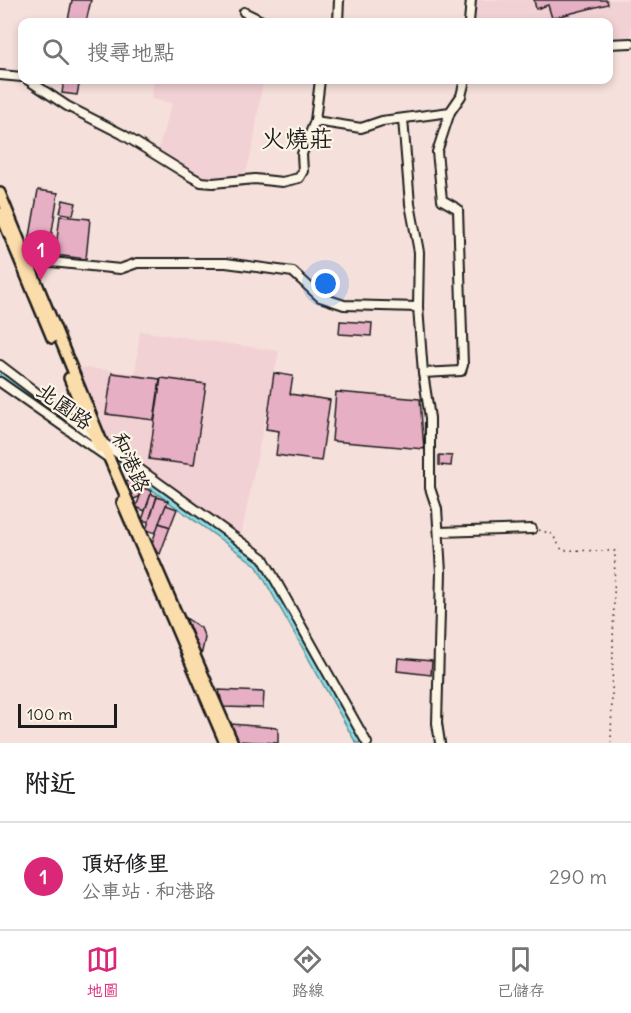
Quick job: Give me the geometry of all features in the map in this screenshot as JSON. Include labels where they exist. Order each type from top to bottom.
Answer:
[{"type":"main road","name":"和港路","points":[[0,193],[26,266],[225,743]]},
{"type":"main road","name":"和港路","points":[[0,213],[26,266]]},
{"type":"main road","name":"和港路","points":[[55,336],[92,434],[103,451],[234,743]]},
{"type":"street","points":[[338,18],[339,0]]},
{"type":"street","points":[[469,18],[471,0]]},
{"type":"street","points":[[244,12],[256,18]]},
{"type":"street","points":[[613,44],[631,43]]},
{"type":"street","points":[[0,75],[18,77]]},
{"type":"street","points":[[34,84],[67,106],[122,134],[201,182],[255,179],[282,182],[298,178],[303,171],[302,154],[315,120],[320,84]]},
{"type":"street","points":[[423,373],[461,371],[463,365],[458,209],[442,200],[437,152],[450,112],[461,96],[464,84]]},
{"type":"street","points":[[315,120],[361,128],[450,112]]},
{"type":"street","points":[[403,119],[410,204],[419,252],[418,307],[423,373],[430,418],[430,488],[437,509],[439,532],[441,572],[436,723],[440,743]]},
{"type":"street","points":[[26,266],[42,261],[120,269],[137,263],[226,263],[293,272],[320,297],[344,305],[418,307]]},
{"type":"street","points":[[0,365],[92,434]]},
{"type":"street","points":[[2,383],[9,372]]},
{"type":"street","name":"北園路","points":[[2,383],[263,558],[367,743]]},
{"type":"street","points":[[439,532],[532,529]]},
{"type":"path","points":[[532,529],[552,534],[562,550],[615,551],[611,743]]},
{"type":"shaded area","points":[[475,0],[631,0],[631,38],[613,38],[613,18],[473,18]]},
{"type":"shaded area","points":[[153,84],[263,84],[253,146],[244,179],[206,178],[157,153],[172,103],[151,99]]},
{"type":"shaded area","points":[[140,331],[279,351],[241,536],[105,436],[77,367],[135,373]]},
{"type":"water","points":[[0,370],[260,559],[363,743],[356,743],[256,565],[0,380]]},
{"type":"building","points":[[72,0],[91,0],[87,18],[68,18]]},
{"type":"building","points":[[534,0],[607,0],[608,4],[552,18],[548,5],[536,9]]},
{"type":"building","points":[[63,84],[79,84],[77,95],[62,93]]},
{"type":"building","points":[[38,190],[58,193],[49,251],[28,248]]},
{"type":"building","points":[[63,200],[76,203],[73,215],[60,213]]},
{"type":"building","points":[[60,216],[90,219],[86,259],[55,255]]},
{"type":"building","points":[[340,321],[372,323],[371,336],[339,334]]},
{"type":"building","points":[[112,373],[160,379],[154,420],[106,414]]},
{"type":"building","points":[[274,373],[293,376],[290,394],[330,400],[321,461],[276,455],[279,431],[266,429]]},
{"type":"building","points":[[161,378],[206,384],[194,465],[149,459]]},
{"type":"building","points":[[336,392],[420,399],[424,449],[332,441]]},
{"type":"building","points":[[439,455],[452,456],[451,466],[439,465]]},
{"type":"building","points":[[132,479],[139,481],[141,489],[139,497],[131,500],[124,482]]},
{"type":"building","points":[[143,488],[152,491],[145,511],[136,507]]},
{"type":"building","points":[[151,494],[157,496],[149,522],[142,520]]},
{"type":"building","points":[[157,497],[168,501],[156,533],[146,530]]},
{"type":"building","points":[[166,505],[177,509],[170,527],[159,523]]},
{"type":"building","points":[[159,523],[170,527],[160,554],[156,552],[152,543]]},
{"type":"building","points":[[186,618],[201,628],[205,638],[201,656]]},
{"type":"building","points":[[398,658],[432,661],[431,675],[397,671]]},
{"type":"building","points":[[219,690],[264,692],[263,708],[223,707]]},
{"type":"building","points":[[231,724],[278,728],[278,743],[237,741]]},
{"type":"place","name":"頂好修里","points":[[41,280]]},
{"type":"district","name":"火燒莊","points":[[297,138]]}]
